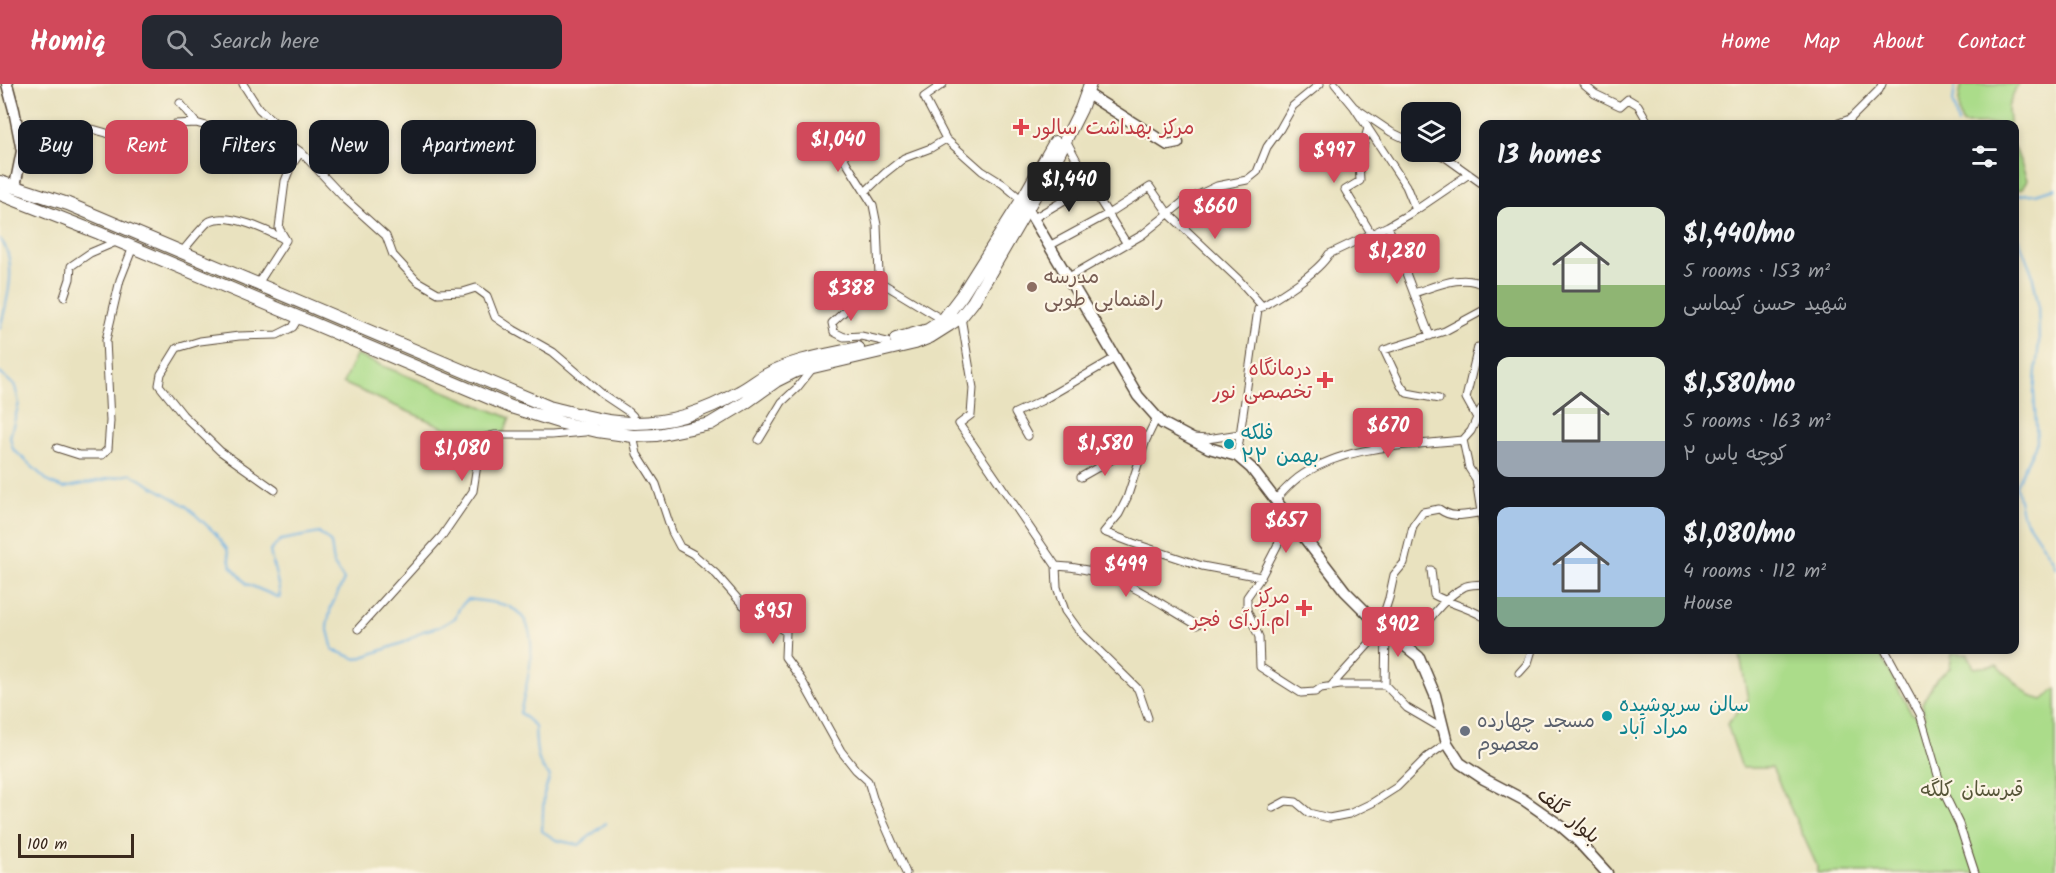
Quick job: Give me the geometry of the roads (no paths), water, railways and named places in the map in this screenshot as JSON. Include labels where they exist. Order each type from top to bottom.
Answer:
[{"type":"main road","points":[[0,194],[44,203],[69,204],[549,407],[585,416],[634,423],[683,416],[706,409],[741,391],[767,374],[802,360],[930,337],[961,317],[973,302],[1028,209],[1066,140],[1088,89]]},
{"type":"main road","points":[[0,182],[15,186],[118,241],[511,407],[597,431],[633,436],[657,435],[710,424],[776,381],[796,371],[892,343],[928,330],[943,320],[1028,209],[1076,104],[1088,89]]},
{"type":"main road","points":[[962,295],[973,302]]},
{"type":"main road","points":[[633,436],[634,423]]},
{"type":"street","points":[[7,84],[18,130]]},
{"type":"street","points":[[243,84],[259,109],[272,120]]},
{"type":"street","points":[[944,84],[924,97],[946,139],[982,171],[1003,184],[1028,209],[1138,396],[1162,423],[1209,448],[1237,456],[1251,468],[1345,591],[1383,628],[1419,657],[1435,695],[1447,744],[1427,757],[1397,787],[1349,814],[1329,818],[1309,813],[1296,802],[1286,801],[1273,808]]},
{"type":"street","points":[[1069,278],[1142,235],[1184,202],[1217,186],[1247,180],[1257,172],[1267,147],[1293,106],[1320,84]]},
{"type":"street","points":[[1335,84],[1366,124],[1406,186],[1416,210]]},
{"type":"street","points":[[1583,84],[1595,94],[1620,106],[1628,99],[1638,105],[1647,120]]},
{"type":"street","points":[[1847,120],[1879,90],[1882,84]]},
{"type":"street","points":[[1088,89],[1168,145],[1178,144]]},
{"type":"street","points":[[180,104],[196,123]]},
{"type":"street","points":[[1354,107],[1401,137]]},
{"type":"street","points":[[93,130],[108,133],[144,147],[152,145],[175,124],[200,124]]},
{"type":"street","points":[[1366,124],[1368,128],[1359,161],[1360,181],[1345,190],[1371,233]]},
{"type":"street","points":[[865,192],[904,158],[931,148],[946,139]]},
{"type":"street","points":[[834,140],[873,205],[877,225],[879,274],[882,283],[943,320]]},
{"type":"street","points":[[1066,140],[1107,214],[1127,244]]},
{"type":"street","points":[[297,149],[346,200],[386,236],[393,255],[417,281],[438,293],[463,292],[476,288],[488,296],[495,317],[553,352],[602,394],[630,412],[634,423]]},
{"type":"street","points":[[286,240],[279,228],[283,203],[282,193],[291,166],[301,152]]},
{"type":"street","points":[[1452,162],[1479,181]]},
{"type":"street","points":[[15,186],[18,171]]},
{"type":"street","points":[[1237,456],[1258,309],[1312,272],[1324,262],[1329,254],[1416,210],[1469,174]]},
{"type":"street","points":[[1028,209],[1090,185]]},
{"type":"street","points":[[1049,246],[1150,187],[1168,213],[1232,273],[1263,307]]},
{"type":"street","points":[[182,252],[208,222],[223,218],[262,228],[286,240]]},
{"type":"street","points":[[1388,226],[1430,336]]},
{"type":"street","points":[[257,285],[286,240]]},
{"type":"street","points":[[64,297],[70,279],[71,266],[90,253],[118,241]]},
{"type":"street","points":[[57,448],[79,455],[102,455],[108,449],[110,421],[106,340],[120,280],[133,247]]},
{"type":"street","points":[[1414,293],[1455,281],[1468,280],[1479,283]]},
{"type":"street","points":[[882,283],[860,297],[832,323],[834,332],[844,337],[861,336],[892,343]]},
{"type":"street","points":[[1439,399],[1407,393],[1401,386],[1384,350],[1445,331],[1479,313]]},
{"type":"street","points":[[275,490],[220,451],[183,415],[159,385],[162,374],[177,348],[200,341],[239,336],[277,335],[293,327],[299,317]]},
{"type":"street","points":[[961,317],[973,388],[971,415],[959,424],[1056,566],[1057,587],[1065,611],[1080,632],[1138,690],[1148,718]]},
{"type":"street","points":[[1479,347],[1466,398],[1479,418]]},
{"type":"street","points":[[1028,436],[1015,413],[1041,401],[1116,358]]},
{"type":"street","points":[[759,440],[782,402],[814,367]]},
{"type":"street","points":[[1275,500],[1300,476],[1328,460],[1384,446],[1463,440],[1471,431],[1479,412]]},
{"type":"street","points":[[1157,417],[1146,440],[1127,498],[1104,532],[1202,566],[1261,577]]},
{"type":"street","points":[[358,629],[442,536],[473,491],[481,438],[495,435],[551,435],[597,431]]},
{"type":"street","points":[[1188,438],[1207,439],[1240,434]]},
{"type":"street","points":[[633,436],[637,454],[656,484],[672,532],[680,547],[693,554],[716,574],[743,605],[786,632],[785,657],[801,679],[841,751],[868,781],[873,798],[906,873]]},
{"type":"street","points":[[1081,477],[1146,440]]},
{"type":"street","points":[[1463,440],[1469,468],[1476,479],[1479,493]]},
{"type":"street","points":[[1443,729],[1407,708],[1385,685],[1383,628],[1394,575],[1404,563],[1413,526],[1423,512],[1439,509],[1447,515],[1454,516],[1479,513]]},
{"type":"street","points":[[1290,521],[1261,577],[1247,597],[1247,610],[1259,636],[1260,667],[1301,693],[1315,692],[1331,686],[1385,685]]},
{"type":"street","points":[[1056,566],[1078,567],[1114,577],[1142,591],[1197,625]]},
{"type":"street","points":[[1431,570],[1434,595],[1445,602],[1479,614]]},
{"type":"street","points":[[1407,647],[1445,602],[1466,586],[1479,585]]},
{"type":"street","points":[[1331,686],[1383,628]]},
{"type":"street","points":[[1519,673],[1528,663],[1531,654]]},
{"type":"street","points":[[1887,654],[1920,714],[1942,789],[1959,824],[1975,873]]},
{"type":"street","name":"بلوار گلف","points":[[1447,744],[1460,763],[1524,800],[1561,826],[1607,873]]},
{"type":"waterway","points":[[1955,84],[1953,103],[1957,120]]},
{"type":"waterway","points":[[2019,195],[2035,194],[2056,188]]},
{"type":"waterway","points":[[0,239],[6,248],[10,270],[8,294],[0,328]]},
{"type":"waterway","points":[[2019,240],[2032,273],[2038,302],[2039,342],[2034,392],[2037,442],[2019,479]]},
{"type":"waterway","points":[[0,373],[15,386],[19,403],[10,437],[13,449],[50,483],[64,488],[131,474],[185,505],[215,533],[227,549],[231,566],[247,584],[280,598],[270,551],[281,540],[320,533],[331,543],[334,565],[344,580],[331,607],[327,626],[333,650],[357,659],[405,642],[423,631],[439,627],[455,618],[460,607],[468,599],[505,605],[518,612],[526,623],[531,653],[530,669],[520,713],[535,726],[539,760],[550,776],[544,794],[542,831],[556,840],[579,845],[606,823]]},
{"type":"waterway","points":[[2019,500],[2022,514],[2056,568]]},
{"type":"place","name":"مرکز بهداشت سالور","points":[[1021,127]]},
{"type":"place","name":"مدرسه راهنمایی طوبی","points":[[1032,287]]},
{"type":"place","name":"درمانگاه تخصصی نور","points":[[1325,380]]},
{"type":"place","name":"فلکه ۲۲ بهمن","points":[[1229,444]]},
{"type":"place","name":"مرکز ام.آر.آی فجر","points":[[1304,608]]},
{"type":"place","name":"سالن سرپوشیده مراد آباد","points":[[1607,716]]},
{"type":"place","name":"مسجد چهارده معصوم","points":[[1465,731]]},
{"type":"park label","name":"قبرستان کلگه","points":[[1972,789]]}]
